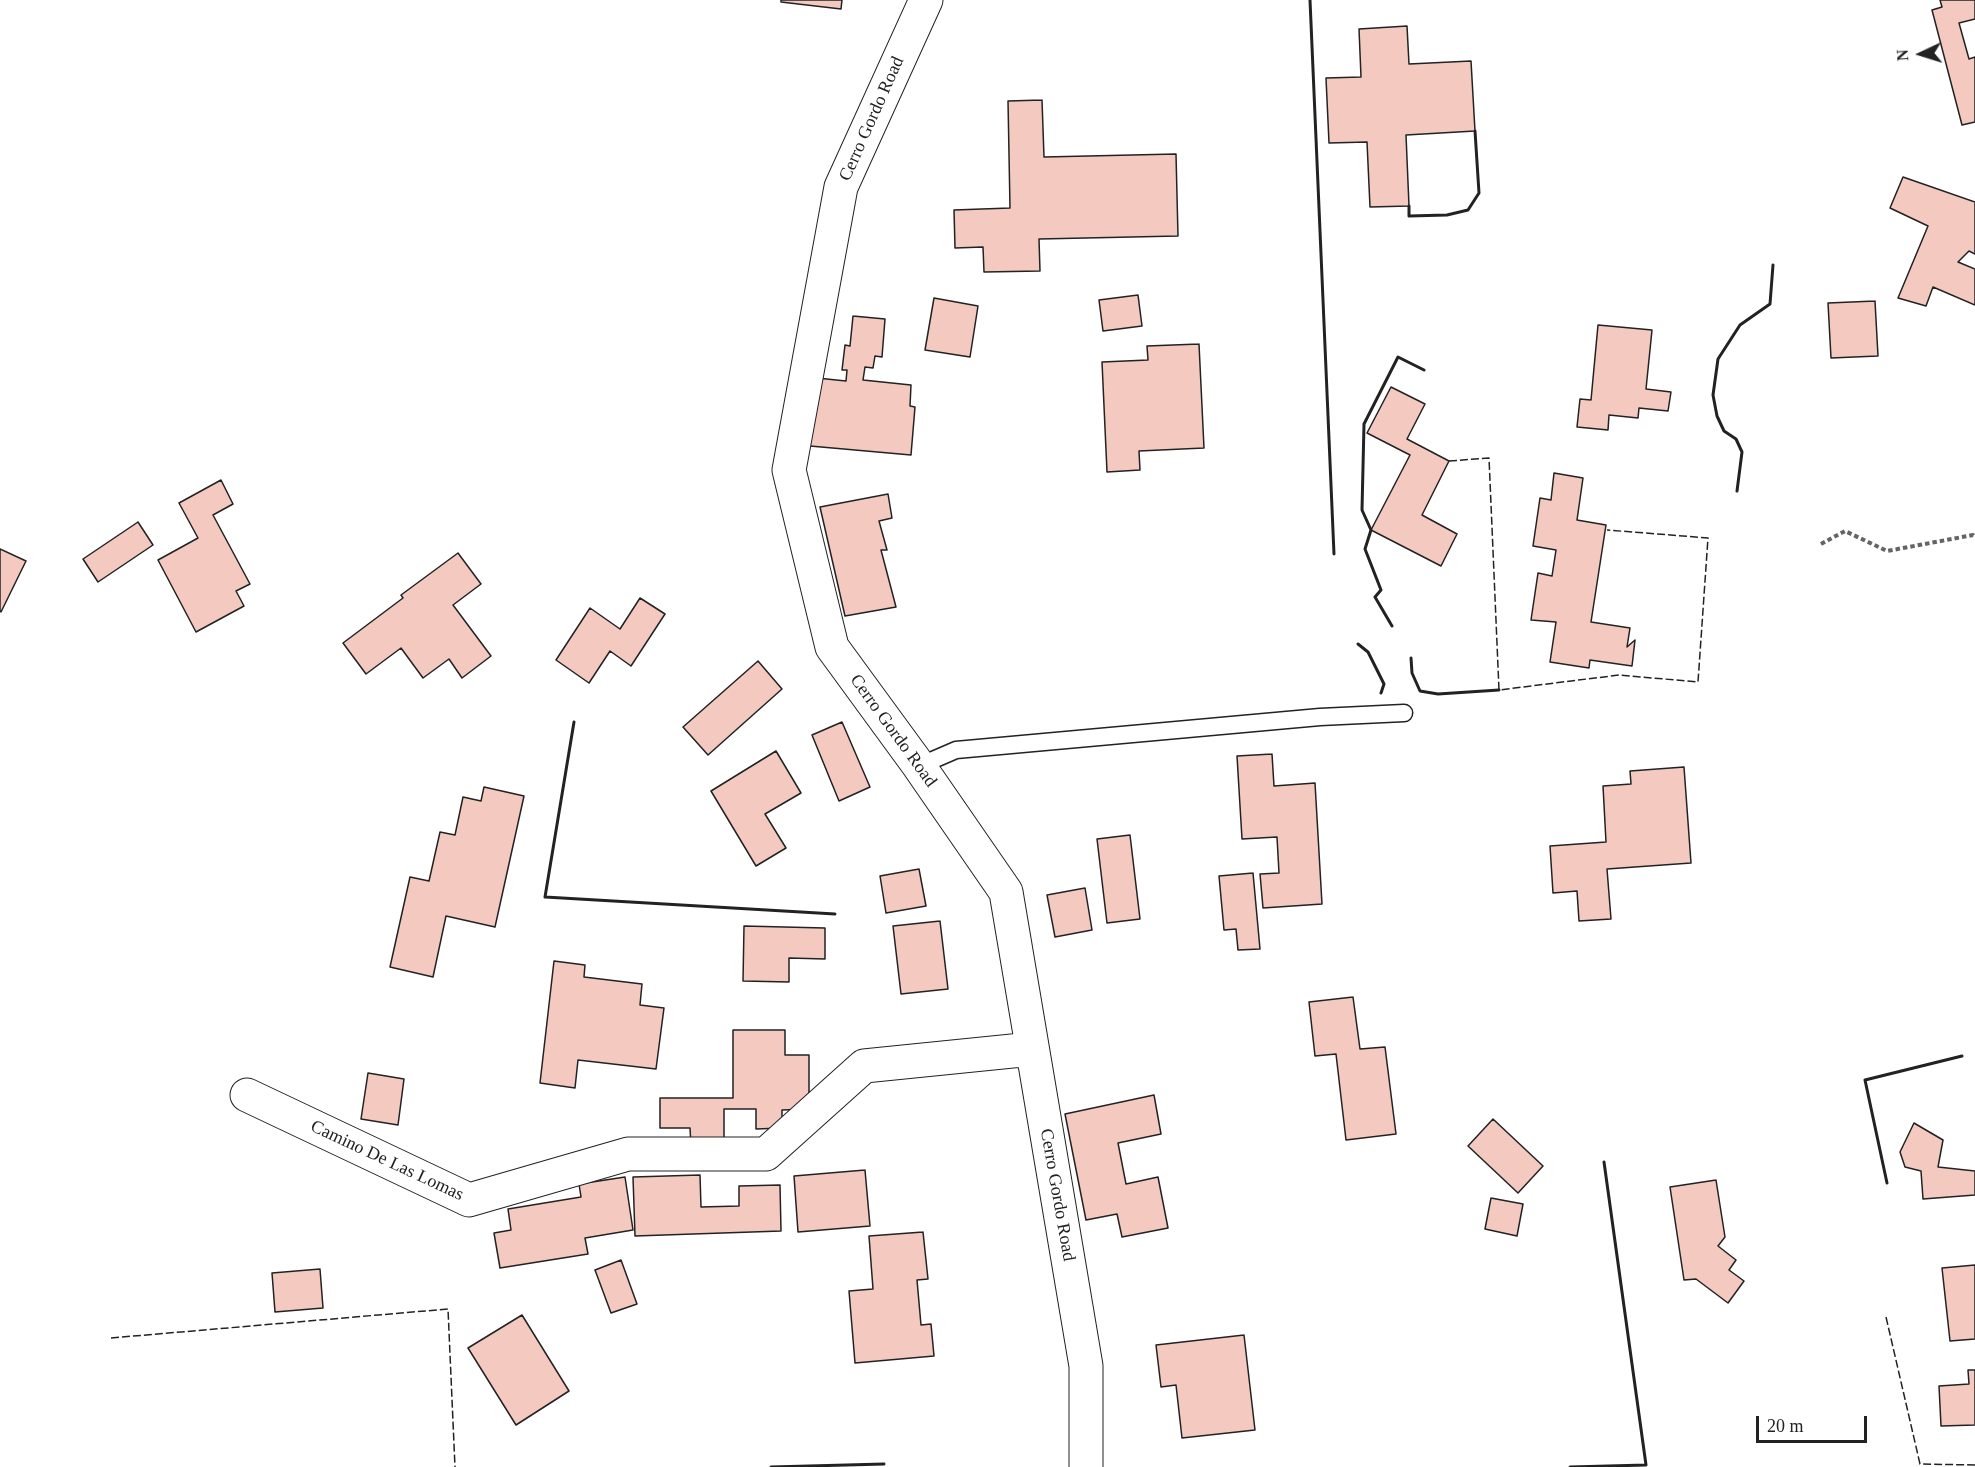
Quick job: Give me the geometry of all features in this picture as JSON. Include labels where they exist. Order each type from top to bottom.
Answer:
[{"type":"street","name":"Cerro Gordo Road","points":[[926,0],[841,188],[789,470],[832,647],[919,766],[1006,892],[1086,1366],[1086,1467]]},
{"type":"street","name":"Camino De Las Lomas","points":[[247,1095],[469,1200],[628,1154],[766,1154],[864,1066],[1032,1049]]},
{"type":"lane","points":[[919,766],[956,750],[1320,717],[1404,712]]},
{"type":"path","points":[[1821,544],[1845,531],[1887,551],[1973,535],[1975,537]]},
{"type":"building","points":[[781,0],[842,0],[841,9],[781,2]]},
{"type":"building","points":[[1940,0],[1975,0],[1975,19],[1959,23],[1969,59],[1975,57],[1975,122],[1962,125],[1932,10],[1942,7]]},
{"type":"building","points":[[1407,26],[1409,64],[1471,61],[1475,131],[1406,135],[1409,206],[1370,207],[1367,142],[1329,143],[1326,78],[1361,77],[1359,29]]},
{"type":"building","points":[[1042,100],[1044,157],[1176,154],[1178,236],[1039,239],[1040,271],[984,272],[983,247],[955,248],[954,210],[1010,208],[1008,101]]},
{"type":"building","points":[[1903,177],[1975,202],[1975,254],[1969,251],[1958,262],[1975,269],[1975,305],[1933,287],[1926,306],[1898,298],[1928,226],[1890,208]]},
{"type":"building","points":[[1138,295],[1142,326],[1103,331],[1099,300]]},
{"type":"building","points":[[934,298],[978,306],[970,357],[925,350]]},
{"type":"building","points":[[1875,301],[1878,356],[1831,358],[1828,303]]},
{"type":"building","points":[[853,316],[885,319],[882,357],[875,356],[873,368],[865,367],[863,380],[911,385],[910,406],[915,407],[911,455],[810,446],[817,378],[846,381],[847,370],[842,370],[845,345],[850,346]]},
{"type":"building","points":[[1598,325],[1652,330],[1646,389],[1671,392],[1668,411],[1639,408],[1638,418],[1609,415],[1608,430],[1577,427],[1580,399],[1591,400]]},
{"type":"building","points":[[1199,344],[1204,448],[1139,451],[1140,470],[1107,472],[1102,362],[1148,360],[1147,346]]},
{"type":"building","points":[[1391,387],[1425,404],[1407,439],[1449,461],[1422,515],[1457,534],[1441,566],[1371,530],[1410,455],[1367,433]]},
{"type":"building","points":[[1554,473],[1583,478],[1577,520],[1606,525],[1591,622],[1630,628],[1627,647],[1635,640],[1632,666],[1590,660],[1589,668],[1550,662],[1556,622],[1531,620],[1538,573],[1552,576],[1556,550],[1533,546],[1540,498],[1551,500]]},
{"type":"building","points":[[221,480],[233,504],[213,515],[250,584],[236,591],[244,606],[196,632],[158,560],[198,538],[179,503]]},
{"type":"building","points":[[888,494],[892,518],[879,521],[887,550],[881,550],[896,607],[845,616],[820,507]]},
{"type":"building","points":[[138,522],[153,545],[98,582],[83,559]]},
{"type":"building","points":[[0,549],[26,561],[1,612],[0,611]]},
{"type":"building","points":[[458,553],[481,584],[453,605],[491,656],[462,678],[449,659],[423,678],[401,648],[366,674],[343,643],[403,598],[401,595]]},
{"type":"building","points":[[640,598],[665,614],[631,666],[610,651],[589,683],[556,660],[590,608],[620,629]]},
{"type":"building","points":[[758,661],[782,689],[708,755],[683,727]]},
{"type":"building","points":[[842,722],[870,787],[839,801],[812,735]]},
{"type":"building","points":[[776,751],[801,793],[765,814],[786,848],[756,866],[711,791]]},
{"type":"building","points":[[1272,754],[1274,786],[1315,783],[1322,904],[1263,908],[1260,874],[1279,873],[1277,837],[1242,839],[1237,756]]},
{"type":"building","points":[[1684,767],[1691,863],[1607,869],[1611,919],[1579,921],[1577,891],[1553,893],[1550,846],[1606,842],[1603,786],[1631,784],[1630,771]]},
{"type":"building","points":[[484,787],[524,796],[495,927],[446,916],[433,977],[390,967],[410,877],[429,881],[440,832],[455,835],[463,797],[481,801]]},
{"type":"building","points":[[1130,835],[1140,919],[1107,923],[1097,839]]},
{"type":"building","points":[[919,869],[926,906],[886,913],[880,876]]},
{"type":"building","points":[[1253,873],[1260,949],[1238,950],[1236,929],[1224,930],[1219,876]]},
{"type":"building","points":[[1085,888],[1092,930],[1055,937],[1047,895]]},
{"type":"building","points":[[940,921],[948,989],[901,994],[893,926]]},
{"type":"building","points":[[744,926],[825,928],[825,959],[789,958],[789,982],[743,981]]},
{"type":"building","points":[[554,961],[585,965],[584,977],[642,984],[640,1005],[664,1008],[656,1069],[578,1060],[575,1088],[540,1083]]},
{"type":"building","points":[[1353,997],[1360,1049],[1385,1047],[1396,1134],[1346,1140],[1336,1054],[1315,1056],[1309,1002]]},
{"type":"building","points":[[733,1030],[785,1030],[785,1055],[809,1055],[809,1109],[782,1110],[782,1128],[756,1129],[756,1109],[724,1109],[724,1145],[691,1145],[690,1128],[660,1128],[660,1098],[733,1098]]},
{"type":"building","points":[[368,1073],[404,1079],[398,1125],[361,1119]]},
{"type":"building","points":[[1154,1095],[1161,1134],[1118,1143],[1126,1184],[1158,1177],[1168,1228],[1122,1237],[1117,1214],[1086,1220],[1065,1114]]},
{"type":"building","points":[[1493,1119],[1543,1166],[1518,1193],[1468,1146]]},
{"type":"building","points":[[1914,1123],[1943,1140],[1938,1167],[1975,1171],[1975,1195],[1923,1199],[1921,1171],[1905,1167],[1900,1152]]},
{"type":"building","points":[[865,1170],[870,1226],[798,1232],[794,1176]]},
{"type":"building","points":[[700,1175],[701,1207],[739,1206],[739,1186],[780,1185],[781,1231],[635,1236],[633,1177]]},
{"type":"building","points":[[625,1177],[633,1230],[585,1238],[588,1254],[500,1268],[494,1233],[511,1230],[508,1209],[581,1197],[579,1184]]},
{"type":"building","points":[[1716,1180],[1725,1237],[1718,1246],[1736,1260],[1729,1270],[1744,1281],[1728,1303],[1696,1279],[1684,1280],[1670,1187]]},
{"type":"building","points":[[1491,1198],[1523,1204],[1517,1236],[1485,1229]]},
{"type":"building","points":[[923,1232],[928,1279],[917,1280],[921,1325],[931,1324],[934,1356],[855,1363],[849,1291],[873,1289],[869,1236]]},
{"type":"building","points":[[621,1260],[637,1304],[611,1313],[595,1270]]},
{"type":"building","points":[[1975,1265],[1975,1339],[1950,1341],[1942,1268]]},
{"type":"building","points":[[320,1269],[323,1308],[275,1312],[272,1273]]},
{"type":"building","points":[[522,1315],[569,1391],[516,1425],[468,1348]]},
{"type":"building","points":[[1244,1335],[1255,1430],[1182,1438],[1176,1385],[1161,1387],[1156,1345]]},
{"type":"building","points":[[1968,1370],[1975,1370],[1975,1425],[1941,1426],[1939,1386],[1969,1384]]},
{"type":"fence","points":[[1449,461],[1489,458],[1499,690],[1619,675],[1698,682],[1708,538],[1607,530]]},
{"type":"fence","points":[[111,1338],[448,1309],[455,1467]]},
{"type":"fence","points":[[1886,1317],[1920,1464],[1975,1465]]},
{"type":"wall","points":[[1310,0],[1334,554]]},
{"type":"wall","points":[[1409,206],[1409,216],[1447,215],[1468,210],[1479,193],[1475,131]]},
{"type":"wall","points":[[1737,491],[1742,452],[1736,439],[1724,431],[1717,416],[1713,395],[1718,359],[1740,325],[1770,304],[1773,265]]},
{"type":"wall","points":[[1392,626],[1375,597],[1381,590],[1365,549],[1371,530],[1362,510],[1364,424],[1398,357],[1424,370]]},
{"type":"wall","points":[[1358,644],[1368,652],[1384,684],[1381,693]]},
{"type":"wall","points":[[1411,658],[1412,673],[1420,691],[1438,694],[1499,690]]},
{"type":"wall","points":[[574,722],[545,897],[835,914]]},
{"type":"wall","points":[[1887,1183],[1865,1080],[1962,1056]]},
{"type":"wall","points":[[1570,1467],[1646,1465],[1604,1162]]},
{"type":"wall","points":[[771,1467],[884,1464]]}]
